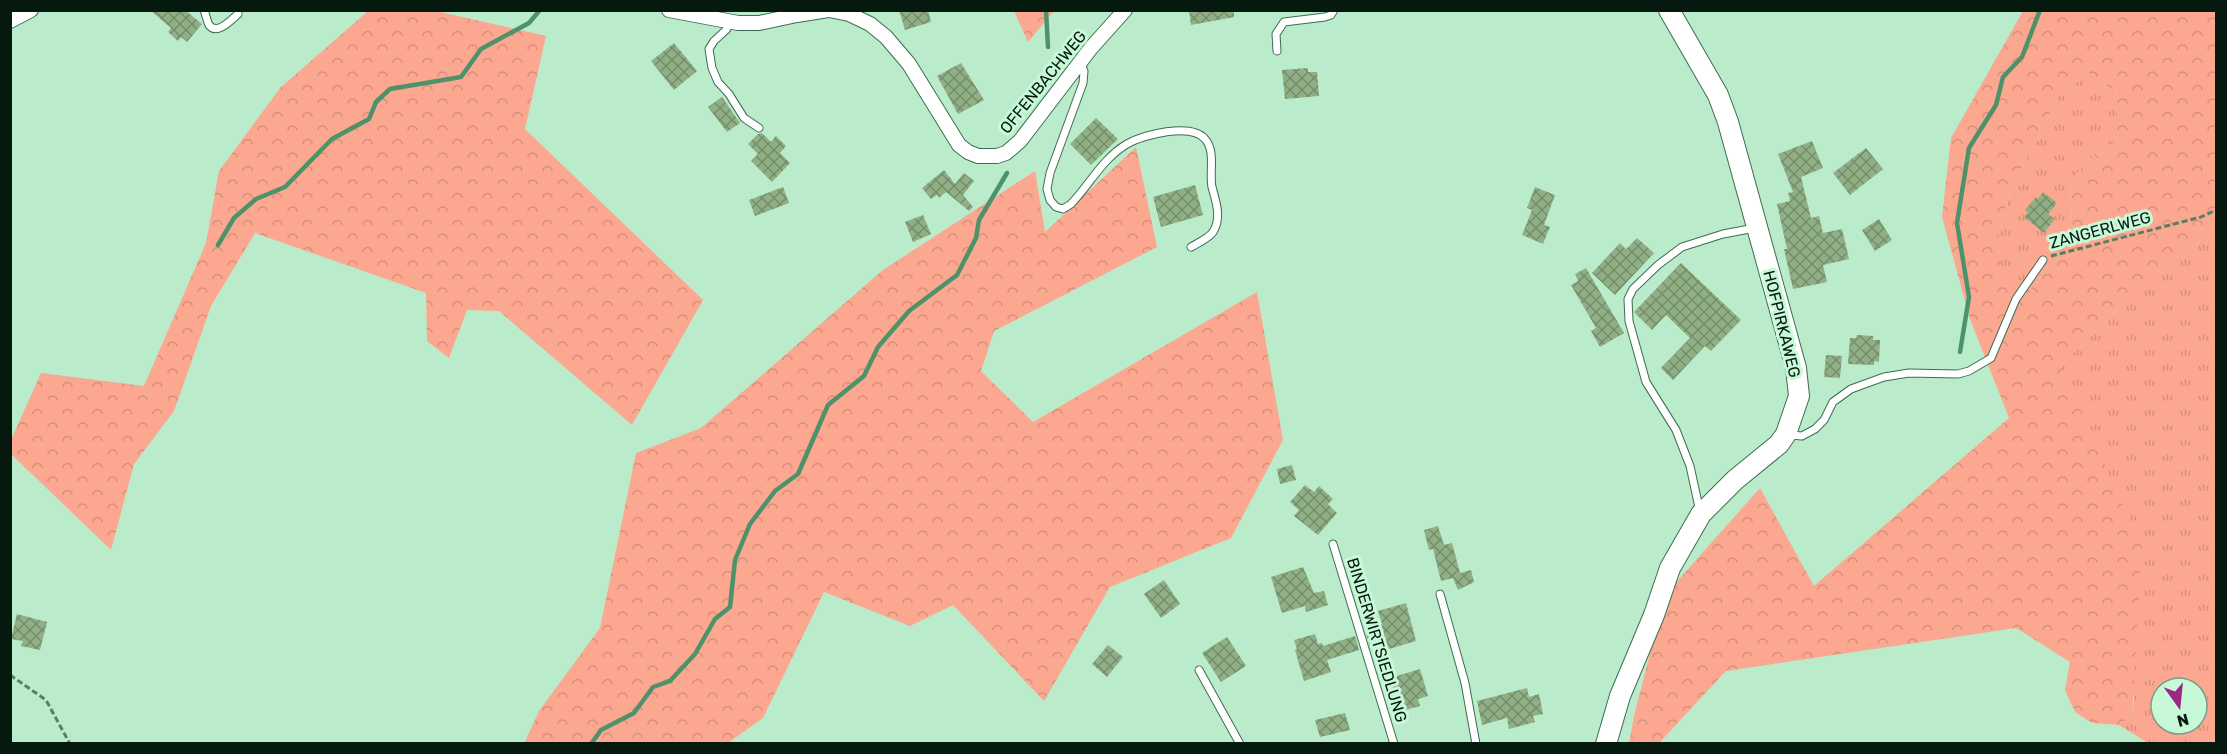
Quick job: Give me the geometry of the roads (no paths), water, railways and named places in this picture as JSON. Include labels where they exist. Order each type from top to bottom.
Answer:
[{"type":"street","points":[[10,21],[31,10]]},
{"type":"street","name":"OFFENBACHWEG","points":[[669,10],[731,22],[759,23],[828,10],[849,14],[870,24],[886,37],[909,64],[959,145],[978,156],[989,157],[1006,153],[1020,141],[1080,61],[1125,10]]},
{"type":"street","name":"HOFPIRKAWEG","points":[[1605,744],[1620,696],[1654,615],[1670,568],[1701,514],[1735,480],[1779,444],[1786,434],[1799,396],[1796,368],[1728,122],[1718,95],[1668,10]]},
{"type":"lane","points":[[204,10],[213,28],[220,28],[228,24],[238,14]]},
{"type":"lane","points":[[1277,51],[1276,34],[1284,22],[1325,17],[1331,15],[1334,10]]},
{"type":"lane","points":[[731,22],[726,30],[714,40],[709,49],[712,68],[718,82],[729,94],[744,118],[759,128]]},
{"type":"lane","points":[[1080,61],[1084,71],[1083,83],[1050,173],[1047,189],[1050,200],[1056,207],[1063,208],[1071,204],[1114,153],[1129,142],[1168,131],[1183,130],[1197,133],[1206,139],[1210,149],[1212,184],[1218,212],[1217,223],[1212,234],[1191,247]]},
{"type":"lane","points":[[1701,514],[1690,466],[1676,430],[1646,382],[1629,321],[1628,299],[1641,280],[1682,247],[1723,234],[1757,227]]},
{"type":"lane","name":"ZANGERLWEG","points":[[1786,434],[1802,435],[1815,429],[1824,420],[1833,402],[1851,389],[1884,377],[1909,374],[1958,374],[1969,371],[1991,358],[2016,299],[2043,260]]},
{"type":"lane","name":"BINDERWIRTSIEDLUNG","points":[[1333,544],[1394,744]]},
{"type":"lane","points":[[1440,594],[1465,683],[1476,744]]},
{"type":"lane","points":[[1199,670],[1240,744]]},
{"type":"waterway","points":[[218,245],[234,218],[256,199],[285,187],[332,139],[369,119],[376,102],[390,89],[461,77],[481,49],[529,23],[540,10]]},
{"type":"waterway","points":[[1046,10],[1048,47]]},
{"type":"waterway","points":[[1960,352],[1969,297],[1957,223],[1969,148],[1996,105],[2003,77],[2022,57],[2040,10]]},
{"type":"waterway","points":[[591,744],[601,730],[634,713],[653,687],[670,681],[695,654],[715,619],[730,607],[735,560],[750,524],[775,491],[798,474],[828,405],[864,376],[878,347],[909,311],[957,275],[976,238],[979,220],[1007,173]]}]
